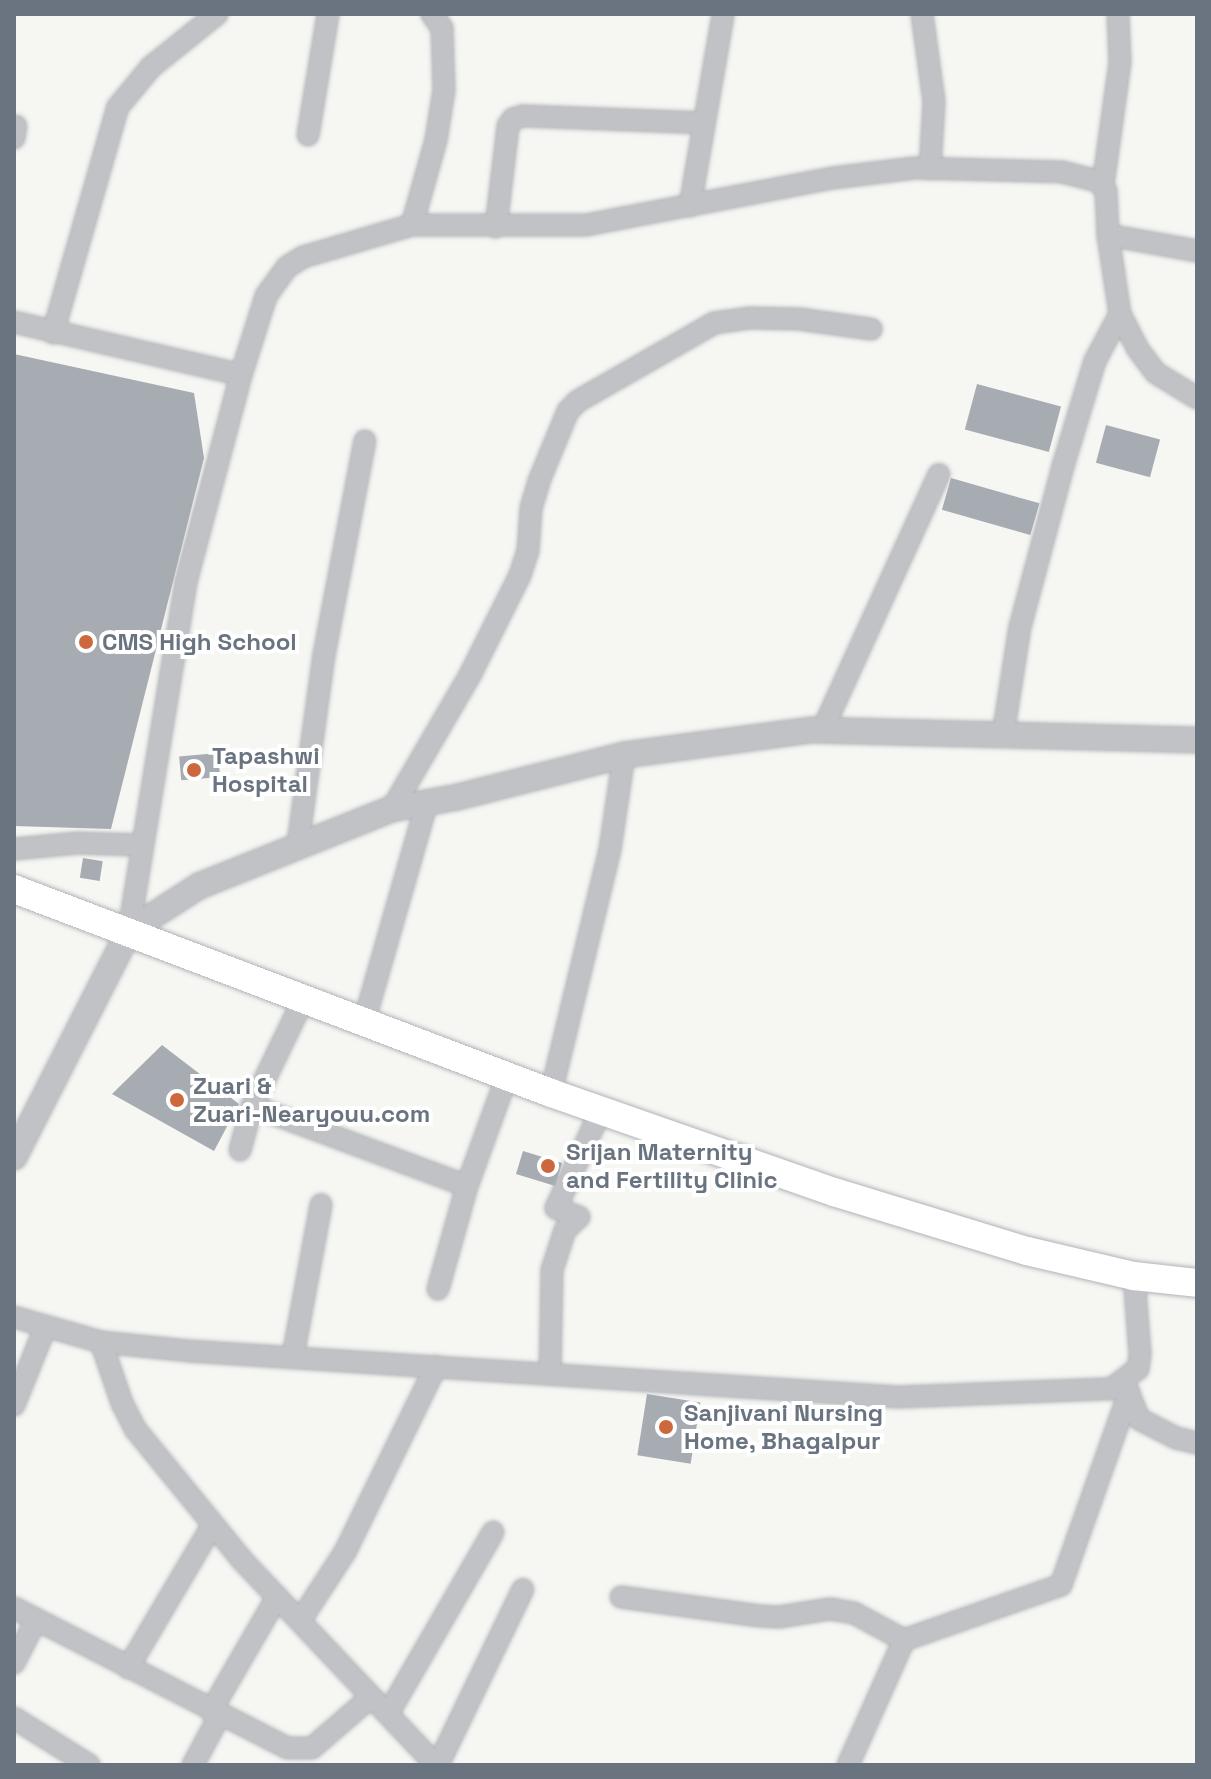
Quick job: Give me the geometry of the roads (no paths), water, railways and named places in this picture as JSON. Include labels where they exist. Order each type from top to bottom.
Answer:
[{"type":"main road","points":[[14,889],[551,1093],[834,1192],[1027,1251],[1134,1276],[1197,1283]]},
{"type":"street","points":[[53,333],[118,107],[151,67],[217,14]]},
{"type":"street","points":[[308,135],[328,14]]},
{"type":"street","points":[[412,225],[436,140],[444,90],[442,28],[432,14]]},
{"type":"street","points":[[690,206],[723,14]]},
{"type":"street","points":[[922,14],[934,102],[930,169]]},
{"type":"street","points":[[1118,14],[1120,62],[1103,185],[1120,314],[1137,348],[1156,373],[1197,398]]},
{"type":"street","points":[[496,227],[508,126],[513,119],[523,116],[703,123]]},
{"type":"street","points":[[14,1157],[129,931],[140,845],[186,582],[241,375],[266,296],[287,267],[303,257],[412,225],[586,225],[833,178],[930,169],[1062,172],[1090,176],[1103,185]]},
{"type":"street","points":[[1108,235],[1197,251]]},
{"type":"street","points":[[1003,735],[1020,627],[1063,466],[1095,361],[1120,314]]},
{"type":"street","points":[[392,809],[471,673],[520,575],[528,551],[531,508],[568,411],[578,401],[714,323],[751,318],[799,319],[871,329]]},
{"type":"street","points":[[14,322],[241,375]]},
{"type":"street","points":[[298,844],[324,655],[365,441]]},
{"type":"street","points":[[822,731],[939,474]]},
{"type":"street","points":[[129,931],[199,886],[392,809],[624,755],[822,731],[1197,740]]},
{"type":"street","points":[[551,1093],[610,849],[624,755]]},
{"type":"street","points":[[364,1022],[427,803]]},
{"type":"street","points":[[14,849],[78,843],[140,845]]},
{"type":"street","points":[[240,1150],[252,1106],[304,998]]},
{"type":"street","points":[[438,1289],[467,1186],[507,1076]]},
{"type":"street","points":[[252,1106],[467,1186]]},
{"type":"street","points":[[550,1374],[552,1270],[565,1230],[579,1217],[556,1208],[601,1110]]},
{"type":"street","points":[[293,1356],[321,1205]]},
{"type":"street","points":[[848,1765],[904,1640],[1061,1585],[1126,1388],[1138,1369],[1140,1354],[1134,1276]]},
{"type":"street","points":[[14,1317],[101,1342],[189,1351],[899,1397],[1126,1388]]},
{"type":"street","points":[[14,1405],[45,1328]]},
{"type":"street","points":[[101,1342],[122,1403],[136,1430],[277,1597],[437,1765],[523,1589]]},
{"type":"street","points":[[300,1621],[345,1552],[436,1366]]},
{"type":"street","points":[[1126,1388],[1139,1419],[1176,1438],[1197,1443]]},
{"type":"street","points":[[128,1668],[213,1524]]},
{"type":"street","points":[[388,1714],[493,1532]]},
{"type":"street","points":[[193,1765],[215,1713],[277,1597]]},
{"type":"street","points":[[621,1597],[760,1616],[779,1617],[830,1609],[854,1613],[904,1640]]},
{"type":"street","points":[[14,1608],[287,1748],[303,1751],[322,1740],[371,1697]]},
{"type":"street","points":[[14,1663],[36,1620]]},
{"type":"street","points":[[14,1718],[89,1765]]},
{"type":"place","name":"CMS High School","points":[[86,642]]},
{"type":"place","name":"Tapashwi Hospital","points":[[194,770]]},
{"type":"place","name":"Zuari & Zuari-Nearyouu.com","points":[[177,1100]]},
{"type":"place","name":"Srijan Maternity and Fertility Clinic","points":[[548,1166]]},
{"type":"place","name":"Sanjivani Nursing Home, Bhagalpur","points":[[666,1427]]}]
